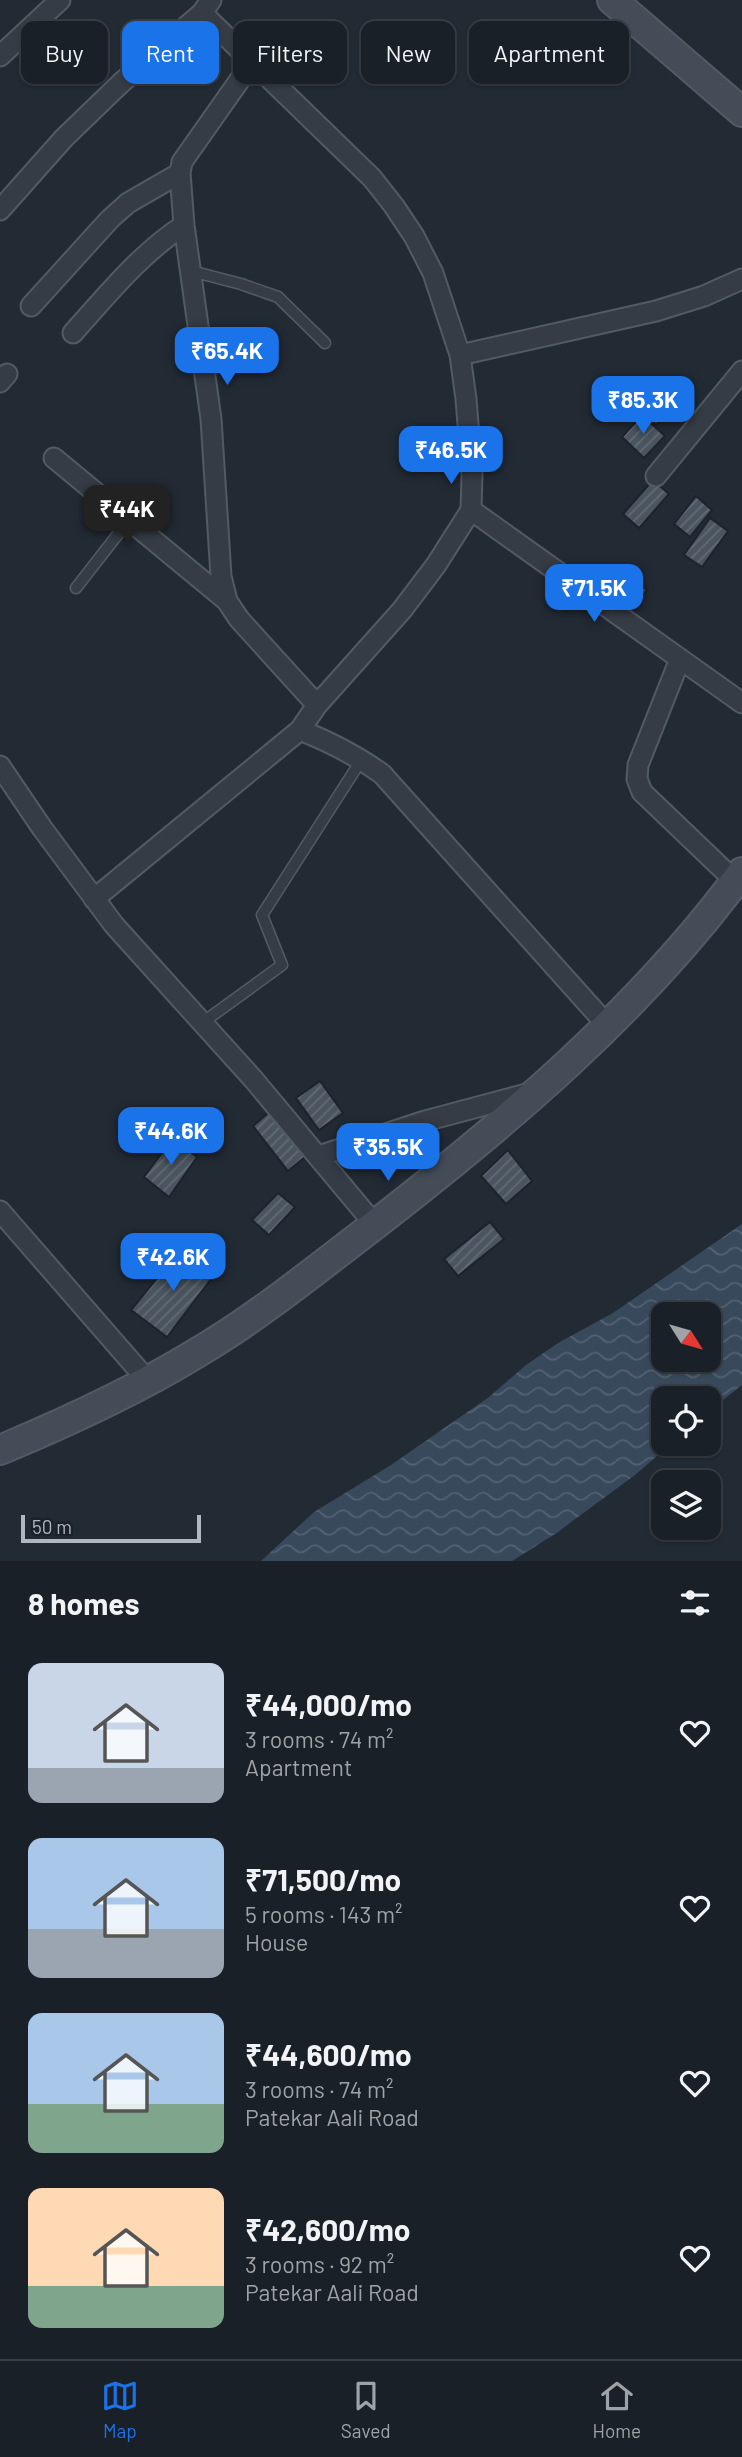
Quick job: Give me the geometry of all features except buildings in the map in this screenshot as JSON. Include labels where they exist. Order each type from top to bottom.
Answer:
[{"type":"street","points":[[0,56],[60,0]]},
{"type":"street","points":[[612,0],[742,111]]},
{"type":"street","points":[[0,210],[64,138],[207,7],[233,38]]},
{"type":"street","points":[[226,601],[221,576],[211,419],[184,225],[180,173],[187,153],[236,84]]},
{"type":"street","points":[[94,899],[300,730],[317,705],[402,610],[436,565],[471,510],[472,474],[460,355],[433,273],[414,236],[372,178],[276,84]]},
{"type":"street","points":[[31,306],[110,219],[128,203],[180,173]]},
{"type":"street","points":[[73,333],[145,255],[184,225]]},
{"type":"street","points":[[460,355],[656,311],[704,296],[742,279]]},
{"type":"street","points":[[656,476],[742,371]]},
{"type":"street","points":[[54,458],[226,601],[268,653],[317,705]]},
{"type":"street","points":[[471,510],[742,703]]},
{"type":"street","points":[[0,1450],[93,1409],[148,1381],[229,1331],[467,1153],[538,1091],[653,979],[739,876],[642,792],[636,779],[638,765],[680,659]]},
{"type":"street","points":[[300,730],[338,746],[382,774],[607,1026]]},
{"type":"street","points":[[0,766],[42,828],[132,947],[319,1156],[375,1224]]},
{"type":"street","points":[[319,1156],[451,1113],[538,1091]]},
{"type":"street","points":[[0,1210],[148,1381]]},
{"type":"lane","points":[[190,271],[278,297],[325,343]]},
{"type":"lane","points":[[76,588],[129,520]]},
{"type":"lane","points":[[202,1023],[282,965],[262,915],[362,759]]},
{"type":"water","points":[[742,1224],[742,1385],[721,1402],[721,1386],[651,1386],[651,1456],[657,1456],[555,1534],[512,1561],[261,1561],[314,1512],[391,1465],[489,1397],[526,1365],[558,1343],[613,1313]]}]
